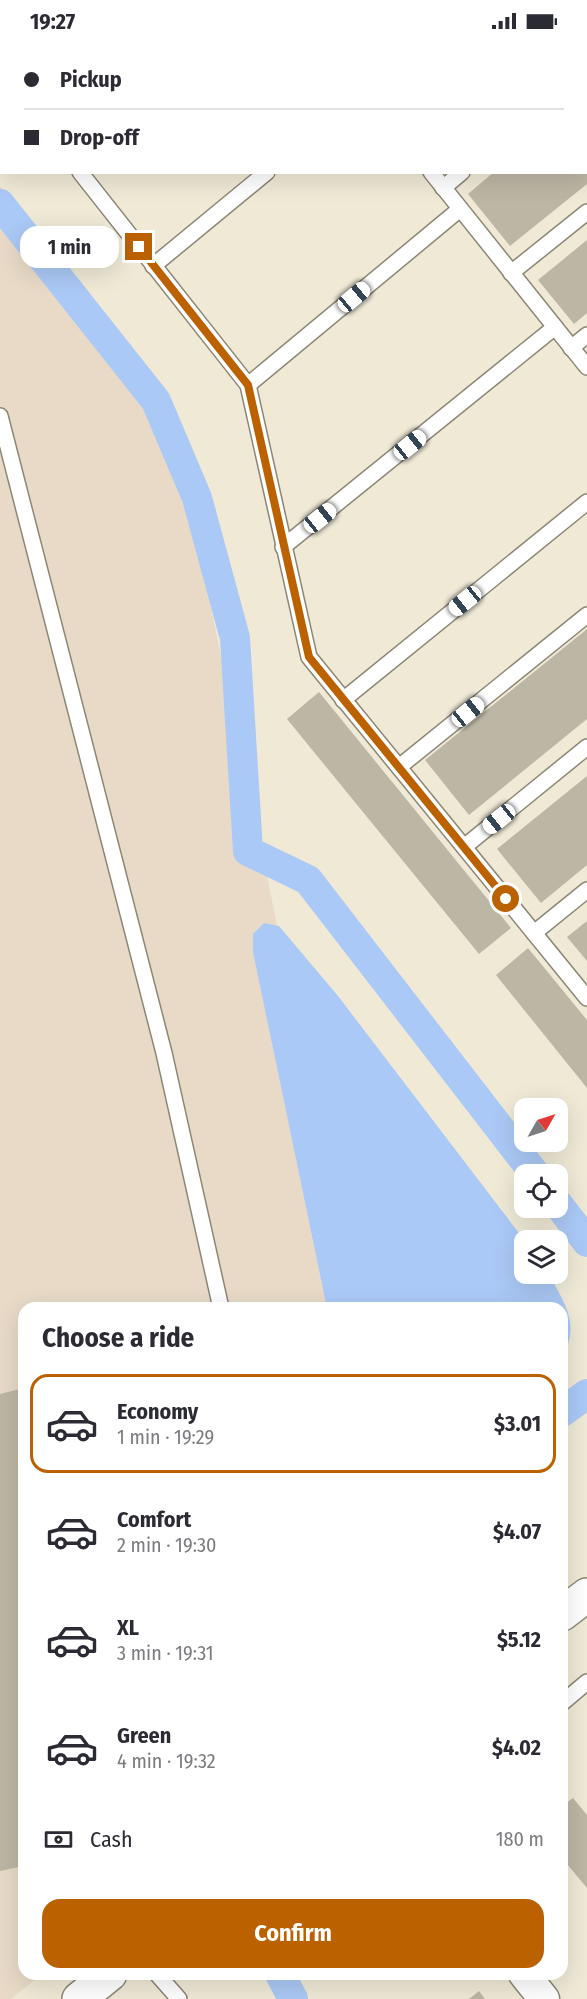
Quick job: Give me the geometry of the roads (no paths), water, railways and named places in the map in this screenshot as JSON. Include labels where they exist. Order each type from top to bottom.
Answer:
[{"type":"street","points":[[568,1609],[587,1595]]},
{"type":"street","points":[[79,1999],[103,1980]]},
{"type":"street","points":[[529,1980],[544,1999]]},
{"type":"lane","points":[[82,174],[248,385],[309,657],[587,998]]},
{"type":"lane","points":[[153,266],[265,174]]},
{"type":"lane","points":[[432,174],[587,367]]},
{"type":"lane","points":[[443,188],[460,174]]},
{"type":"lane","points":[[248,385],[460,209]]},
{"type":"lane","points":[[512,273],[587,212]]},
{"type":"lane","points":[[283,548],[555,327]]},
{"type":"lane","points":[[572,348],[587,335]]},
{"type":"lane","points":[[0,416],[164,1053],[220,1302]]},
{"type":"lane","points":[[343,700],[587,502]]},
{"type":"lane","points":[[399,767],[587,615]]},
{"type":"lane","points":[[464,847],[587,747]]},
{"type":"lane","points":[[534,933],[587,890]]},
{"type":"lane","points":[[568,1698],[587,1682]]},
{"type":"lane","points":[[163,1980],[179,1999]]},
{"type":"water","points":[[264,923],[279,926],[338,996],[517,1230],[514,1230],[514,1284],[554,1284],[563,1302],[326,1302],[253,952],[253,934]]},
{"type":"water","points":[[568,1314],[570,1334],[568,1345]]},
{"type":"waterway","points":[[0,204],[156,401],[197,498],[235,638],[248,851],[308,880],[527,1164]]},
{"type":"waterway","points":[[568,1217],[587,1242]]},
{"type":"waterway","points":[[568,1408],[587,1394]]},
{"type":"waterway","points":[[283,1980],[293,1999]]}]
